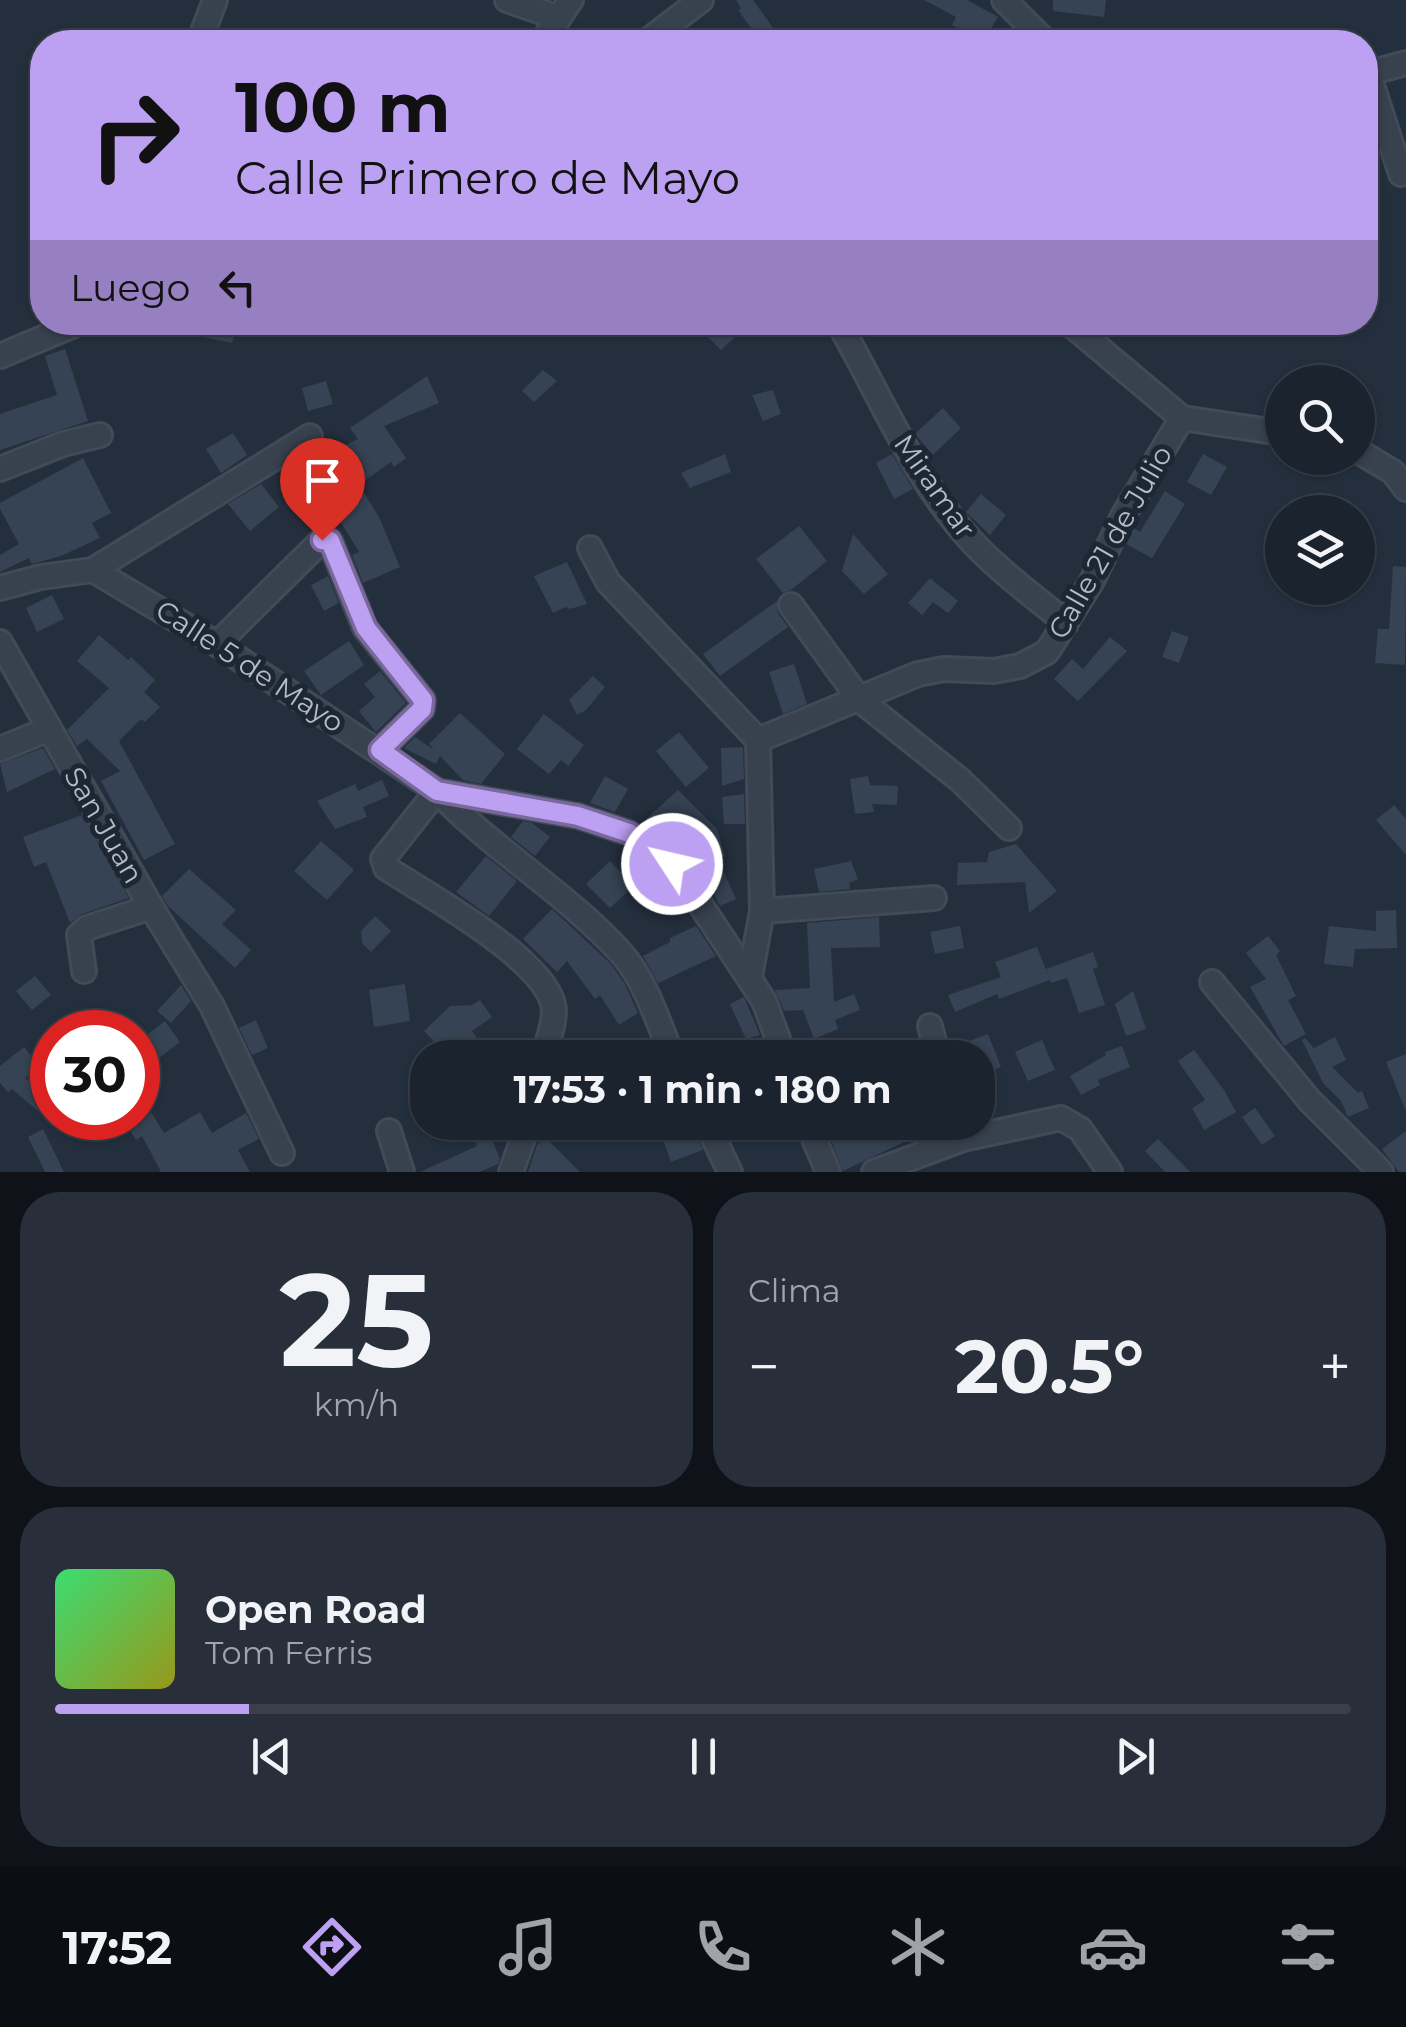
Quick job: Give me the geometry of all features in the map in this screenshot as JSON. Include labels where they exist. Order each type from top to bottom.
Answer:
[{"type":"street","points":[[204,30],[215,0]]},
{"type":"street","points":[[507,0],[565,9],[550,30]]},
{"type":"street","points":[[662,30],[701,0]]},
{"type":"street","points":[[1004,0],[1034,30]]},
{"type":"street","points":[[1378,71],[1406,63]]},
{"type":"street","points":[[1378,106],[1401,174]]},
{"type":"street","points":[[0,356],[50,335]]},
{"type":"street","name":"Miramar","points":[[845,335],[894,428],[948,511],[976,547],[1066,623]]},
{"type":"street","points":[[1083,335],[1182,418]]},
{"type":"street","name":"Calle 21 de Julio","points":[[758,740],[918,674],[994,671],[1020,666],[1047,652],[1182,418],[1265,430]]},
{"type":"street","points":[[0,469],[64,444],[100,435]]},
{"type":"street","points":[[0,588],[41,577],[94,570],[310,436]]},
{"type":"street","points":[[1375,461],[1394,472],[1406,488]]},
{"type":"street","points":[[217,644],[322,540],[330,541],[366,628],[423,700],[422,709],[380,750]]},
{"type":"street","points":[[590,548],[608,582],[758,740],[762,910],[750,978]]},
{"type":"street","name":"Calle 5 de Mayo","points":[[94,570],[217,644],[437,791],[578,816],[629,833],[672,864],[750,978],[778,1040]]},
{"type":"street","points":[[791,605],[860,700],[960,780],[1008,828]]},
{"type":"street","name":"San Juan","points":[[0,642],[212,1006],[282,1152]]},
{"type":"street","points":[[0,749],[49,729]]},
{"type":"street","points":[[547,1040],[554,1008],[546,985],[500,944],[386,868],[383,859],[437,791],[624,956],[664,1040]]},
{"type":"street","points":[[762,910],[934,898]]},
{"type":"street","points":[[84,972],[79,935],[87,928],[151,907]]},
{"type":"street","points":[[1212,982],[1310,1101],[1381,1172]]},
{"type":"street","points":[[930,1026],[934,1040]]},
{"type":"street","points":[[995,1126],[1061,1118],[1080,1129],[1110,1172]]},
{"type":"street","points":[[389,1131],[402,1172]]},
{"type":"street","points":[[512,1172],[524,1140]]},
{"type":"street","points":[[715,1140],[730,1172]]},
{"type":"street","points":[[815,1140],[828,1172]]},
{"type":"street","points":[[874,1172],[941,1140]]},
{"type":"building","points":[[736,0],[753,0],[775,30],[752,30],[738,10],[741,9]]},
{"type":"building","points":[[924,0],[967,0],[998,17],[990,30],[961,30],[952,25],[956,17]]},
{"type":"building","points":[[1053,0],[1106,0],[1104,17],[1053,11]]},
{"type":"building","points":[[194,335],[234,335],[232,343]]},
{"type":"building","points":[[706,335],[738,335],[721,350]]},
{"type":"building","points":[[65,349],[88,421],[0,450],[0,414],[57,395],[45,356]]},
{"type":"building","points":[[543,370],[557,381],[534,402],[522,391]]},
{"type":"building","points":[[427,376],[439,403],[384,426],[406,458],[394,467],[391,462],[359,485],[379,517],[400,567],[363,583],[352,555],[359,552],[329,503],[339,497],[320,458],[358,439],[350,428]]},
{"type":"building","points":[[326,381],[333,404],[308,411],[302,388]]},
{"type":"building","points":[[773,390],[781,414],[763,421],[752,395]]},
{"type":"building","points":[[943,408],[961,428],[933,455],[915,434]]},
{"type":"building","points":[[233,433],[247,455],[221,473],[206,449]]},
{"type":"building","points":[[725,454],[731,472],[690,488],[681,473]]},
{"type":"building","points":[[892,454],[913,489],[894,499],[876,463]]},
{"type":"building","points":[[1203,454],[1227,467],[1211,495],[1187,482]]},
{"type":"building","points":[[83,458],[111,513],[92,523],[100,538],[61,556],[32,564],[29,558],[0,572],[0,555],[19,544],[0,503]]},
{"type":"building","points":[[261,484],[279,507],[250,531],[228,504]]},
{"type":"building","points":[[1165,491],[1185,504],[1152,558],[1126,544],[1134,528],[1140,532]]},
{"type":"building","points":[[981,494],[1006,515],[990,535],[966,512]]},
{"type":"building","points":[[799,526],[827,561],[783,593],[756,559]]},
{"type":"building","points":[[853,534],[888,574],[864,594],[842,571]]},
{"type":"building","points":[[567,562],[587,604],[553,613],[534,576]]},
{"type":"building","points":[[1393,566],[1406,567],[1405,665],[1375,663],[1378,629],[1389,629]]},
{"type":"building","points":[[328,576],[339,603],[324,611],[311,585]]},
{"type":"building","points":[[930,578],[958,601],[948,613],[933,602],[922,615],[908,603]]},
{"type":"building","points":[[52,595],[64,619],[37,632],[26,608]]},
{"type":"building","points":[[777,601],[778,613],[788,627],[720,676],[703,654]]},
{"type":"building","points":[[1172,631],[1189,637],[1179,663],[1162,657]]},
{"type":"building","points":[[99,635],[155,680],[144,692],[160,707],[119,741],[175,844],[144,860],[101,781],[120,771],[87,739],[77,746],[67,730],[109,688],[77,661]]},
{"type":"building","points":[[1110,637],[1127,651],[1078,701],[1054,679],[1072,659],[1083,669]]},
{"type":"building","points":[[349,641],[364,665],[321,695],[304,671]]},
{"type":"building","points":[[794,664],[807,704],[783,714],[769,672]]},
{"type":"building","points":[[380,671],[406,703],[376,732],[359,711],[375,697],[364,684]]},
{"type":"building","points":[[593,676],[605,687],[577,715],[569,700]]},
{"type":"building","points":[[460,713],[505,754],[481,784],[463,780],[440,756],[436,764],[404,748],[415,737],[434,750],[429,744]]},
{"type":"building","points":[[544,714],[584,745],[568,766],[561,760],[549,774],[517,749]]},
{"type":"building","points":[[679,732],[709,768],[686,787],[656,751]]},
{"type":"building","points":[[743,747],[744,779],[722,786],[721,748]]},
{"type":"building","points":[[43,748],[55,769],[7,792],[0,764]]},
{"type":"building","points":[[605,776],[628,789],[615,812],[590,803]]},
{"type":"building","points":[[868,776],[870,785],[898,786],[897,805],[872,804],[874,812],[855,814],[850,779]]},
{"type":"building","points":[[382,780],[389,796],[363,807],[367,817],[335,829],[317,801],[355,784],[358,791]]},
{"type":"building","points":[[678,790],[717,829],[725,856],[717,858],[736,899],[720,906],[698,867],[695,869],[675,842],[672,844],[655,832],[646,819]]},
{"type":"building","points":[[744,794],[745,824],[724,824],[722,797]]},
{"type":"building","points":[[1394,805],[1406,819],[1406,855],[1376,820]]},
{"type":"building","points":[[82,815],[129,898],[82,914],[70,923],[46,862],[34,867],[23,837]]},
{"type":"building","points":[[523,821],[550,837],[535,856],[511,837]]},
{"type":"building","points":[[321,841],[354,870],[327,900],[294,871]]},
{"type":"building","points":[[1016,844],[1057,891],[1029,913],[1025,882],[957,885],[958,863],[987,862],[989,852]]},
{"type":"building","points":[[486,856],[517,881],[489,916],[456,892]]},
{"type":"building","points":[[610,861],[634,886],[610,908],[586,884]]},
{"type":"building","points":[[851,861],[858,879],[849,883],[850,889],[819,892],[814,869]]},
{"type":"building","points":[[189,869],[236,910],[222,924],[251,950],[235,968],[162,896]]},
{"type":"building","points":[[552,909],[611,964],[638,1013],[619,1025],[600,995],[595,999],[567,961],[557,972],[523,939]]},
{"type":"building","points":[[1396,910],[1397,948],[1355,949],[1353,967],[1324,964],[1329,926],[1376,931],[1376,911]]},
{"type":"building","points":[[375,916],[391,931],[371,952],[362,943],[361,931]]},
{"type":"building","points":[[879,917],[880,947],[831,948],[834,1002],[854,994],[860,1010],[835,1020],[838,1029],[814,1039],[803,1010],[784,1011],[775,990],[810,988],[807,923]]},
{"type":"building","points":[[696,926],[716,956],[658,983],[643,956]]},
{"type":"building","points":[[960,926],[964,948],[935,954],[930,932]]},
{"type":"building","points":[[1268,936],[1280,951],[1276,955],[1296,996],[1288,1000],[1306,1034],[1284,1046],[1250,987],[1266,979],[1246,953]]},
{"type":"building","points":[[1037,947],[1050,980],[999,999],[997,994],[955,1012],[948,995],[1001,977],[995,962]]},
{"type":"building","points":[[1093,952],[1098,967],[1093,969],[1105,1005],[1079,1013],[1067,978],[1051,983],[1046,969]]},
{"type":"building","points":[[35,976],[51,995],[32,1010],[16,991]]},
{"type":"building","points":[[405,984],[410,1021],[374,1027],[369,990]]},
{"type":"building","points":[[181,985],[191,1001],[171,1023],[158,1010]]},
{"type":"building","points":[[1133,991],[1146,1029],[1126,1036],[1115,1004]]},
{"type":"building","points":[[744,997],[760,1035],[746,1039],[730,1004]]},
{"type":"building","points":[[480,1000],[492,1017],[472,1031],[478,1040],[433,1040],[424,1031],[450,1006],[472,1005]]},
{"type":"building","points":[[256,1020],[268,1048],[252,1055],[239,1028]]},
{"type":"building","points":[[165,1021],[180,1042],[160,1057],[160,1025]]},
{"type":"building","points":[[1335,1037],[1346,1060],[1332,1067],[1358,1093],[1362,1091],[1369,1108],[1348,1117],[1341,1101],[1323,1083],[1302,1040],[1305,1038],[1314,1048]]},
{"type":"building","points":[[1042,1040],[1055,1070],[1028,1081],[1015,1052]]},
{"type":"building","points":[[1122,1046],[1130,1067],[1098,1080],[1100,1085],[1081,1095],[1070,1076],[1106,1055],[1105,1052]]},
{"type":"building","points":[[24,1047],[30,1055],[30,1074],[25,1078],[30,1082],[30,1104],[0,1083],[0,1066]]},
{"type":"building","points":[[1194,1050],[1236,1112],[1204,1130],[1192,1108],[1205,1100],[1178,1061]]},
{"type":"building","points":[[1406,1054],[1406,1108],[1405,1109],[1386,1062]]},
{"type":"building","points":[[1255,1108],[1275,1136],[1262,1145],[1242,1117]]},
{"type":"building","points":[[200,1112],[212,1133],[246,1113],[259,1139],[238,1150],[250,1172],[161,1172],[144,1140],[160,1140],[160,1127],[164,1133]]},
{"type":"building","points":[[1406,1131],[1406,1172],[1399,1172],[1382,1149]]},
{"type":"building","points":[[28,1137],[48,1140],[64,1172],[45,1172]]},
{"type":"building","points":[[1158,1139],[1190,1172],[1165,1172],[1145,1151]]},
{"type":"building","points":[[475,1140],[492,1140],[500,1159],[498,1164],[479,1172],[420,1172],[477,1146]]},
{"type":"building","points":[[548,1140],[580,1172],[528,1172],[537,1145]]},
{"type":"building","points":[[663,1140],[699,1140],[703,1150],[671,1162]]},
{"type":"building","points":[[831,1140],[903,1140],[904,1142],[843,1171]]},
{"type":"route","points":[[322,540],[330,541],[366,628],[423,700],[422,709],[380,750],[437,791],[578,816],[629,833],[672,864]]}]
